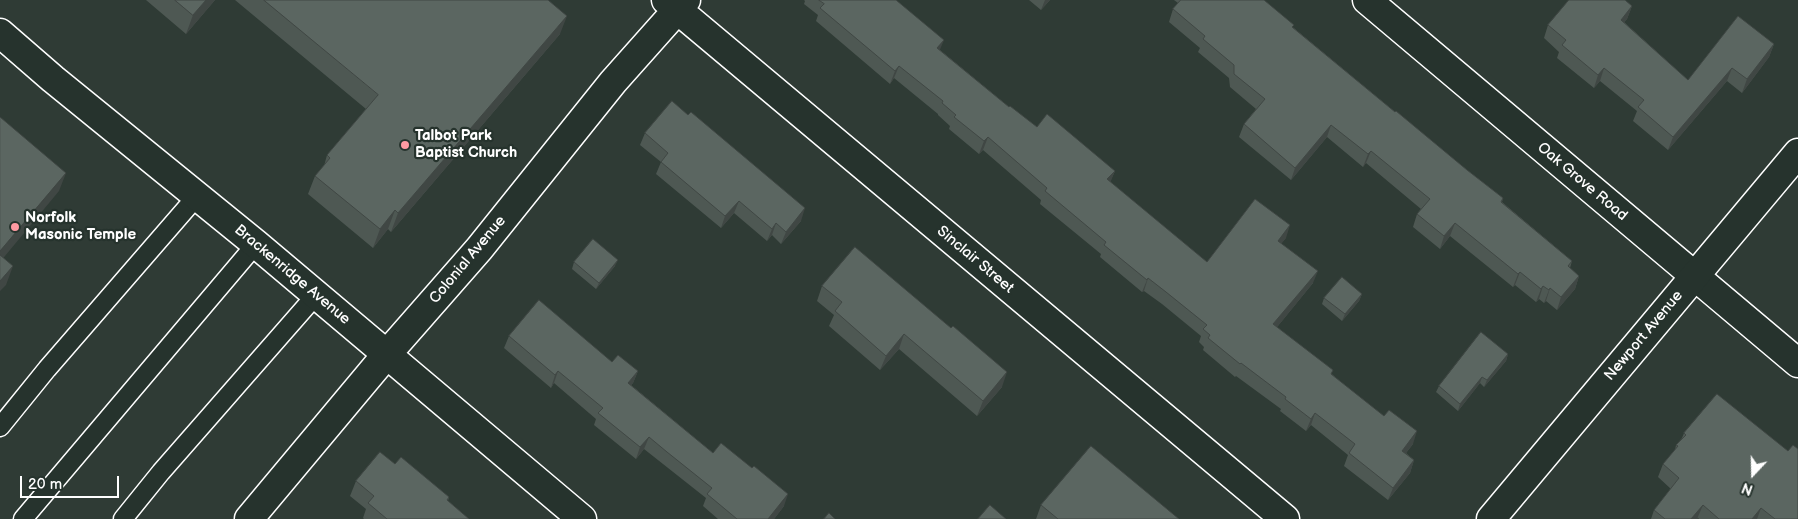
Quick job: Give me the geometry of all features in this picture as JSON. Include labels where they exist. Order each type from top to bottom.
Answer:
[{"type":"street","name":"Oak Grove Road","points":[[1367,0],[1798,364]]},
{"type":"street","name":"Colonial Avenue","points":[[249,519],[387,354],[479,249],[677,3]]},
{"type":"street","name":"Sinclair Street","points":[[677,3],[1285,519]]},
{"type":"street","name":"Brackenridge Avenue","points":[[0,33],[316,294],[582,519]]},
{"type":"street","name":"Newport Avenue","points":[[1491,519],[1798,153]]},
{"type":"lane","points":[[0,427],[53,362],[197,196]]},
{"type":"lane","points":[[23,519],[256,244]]},
{"type":"lane","points":[[123,519],[161,472],[316,294]]},
{"type":"building","points":[[175,0],[206,0],[193,15]]},
{"type":"building","name":"Talbot Park Baptist Church","points":[[264,0],[548,0],[567,16],[398,213],[395,210],[380,229],[315,176],[330,158],[327,155],[378,95]]},
{"type":"building","points":[[819,0],[896,0],[944,40],[937,48],[1009,107],[1037,127],[1047,114],[1115,171],[1107,179],[1207,262],[1255,199],[1290,225],[1278,241],[1318,271],[1273,324],[1333,370],[1331,374],[1384,416],[1389,410],[1417,431],[1402,451],[1414,460],[1393,488],[1349,453],[1355,444],[1315,413],[1311,419],[1285,399],[1286,397],[1208,338],[1210,335],[1203,329],[1207,325],[1104,245],[1106,242],[1045,191],[1047,188],[988,137],[984,141],[954,117],[956,115],[942,103],[943,101],[899,66],[895,71],[820,8],[824,4]]},
{"type":"building","points":[[1181,0],[1264,0],[1294,25],[1292,27],[1503,198],[1501,202],[1572,261],[1568,266],[1579,276],[1561,297],[1550,288],[1549,290],[1543,286],[1541,289],[1520,272],[1518,274],[1455,223],[1444,236],[1417,214],[1430,199],[1371,151],[1368,154],[1331,125],[1295,168],[1244,124],[1265,99],[1234,74],[1234,65],[1203,39],[1205,36],[1173,9]]},
{"type":"building","points":[[1569,0],[1625,0],[1632,6],[1621,20],[1688,80],[1738,16],[1774,44],[1747,79],[1732,68],[1673,137],[1638,107],[1644,100],[1604,68],[1598,75],[1562,45],[1566,40],[1548,25]]},
{"type":"building","points":[[672,101],[688,115],[691,112],[805,208],[786,232],[776,223],[772,229],[739,201],[725,216],[661,162],[668,153],[645,133]]},
{"type":"building","name":"Norfolk Masonic Temple","points":[[0,117],[66,173],[0,251]]},
{"type":"building","points":[[593,239],[618,260],[599,283],[574,262]]},
{"type":"building","points":[[855,247],[951,328],[953,326],[1007,372],[983,401],[904,334],[886,356],[835,311],[842,302],[822,286]]},
{"type":"building","points":[[0,255],[13,266],[0,281]]},
{"type":"building","points":[[1342,277],[1362,294],[1345,314],[1324,298]]},
{"type":"building","points":[[539,300],[612,362],[618,355],[638,371],[628,383],[713,453],[721,443],[752,468],[754,466],[788,494],[768,519],[737,519],[707,494],[712,488],[649,437],[640,447],[598,413],[603,408],[558,371],[555,375],[509,336]]},
{"type":"building","points":[[1481,332],[1508,354],[1487,380],[1482,377],[1460,404],[1439,386]]},
{"type":"building","points":[[1717,394],[1788,451],[1793,445],[1798,449],[1798,519],[1775,519],[1761,508],[1752,519],[1719,519],[1703,505],[1691,519],[1665,519],[1654,510],[1679,478],[1663,464],[1678,446],[1676,445],[1686,435],[1684,433]]},
{"type":"building","points":[[1091,446],[1179,519],[1058,519],[1041,505]]},
{"type":"building","points":[[380,452],[395,464],[401,457],[449,497],[447,500],[469,519],[387,519],[368,503],[374,496],[356,481]]},
{"type":"building","points":[[990,505],[1006,519],[978,519]]},
{"type":"building","points":[[829,513],[835,519],[824,519]]},
{"type":"place","name":"Talbot Park Baptist Church","points":[[405,145]]},
{"type":"place","name":"Norfolk Masonic Temple","points":[[15,227]]}]
